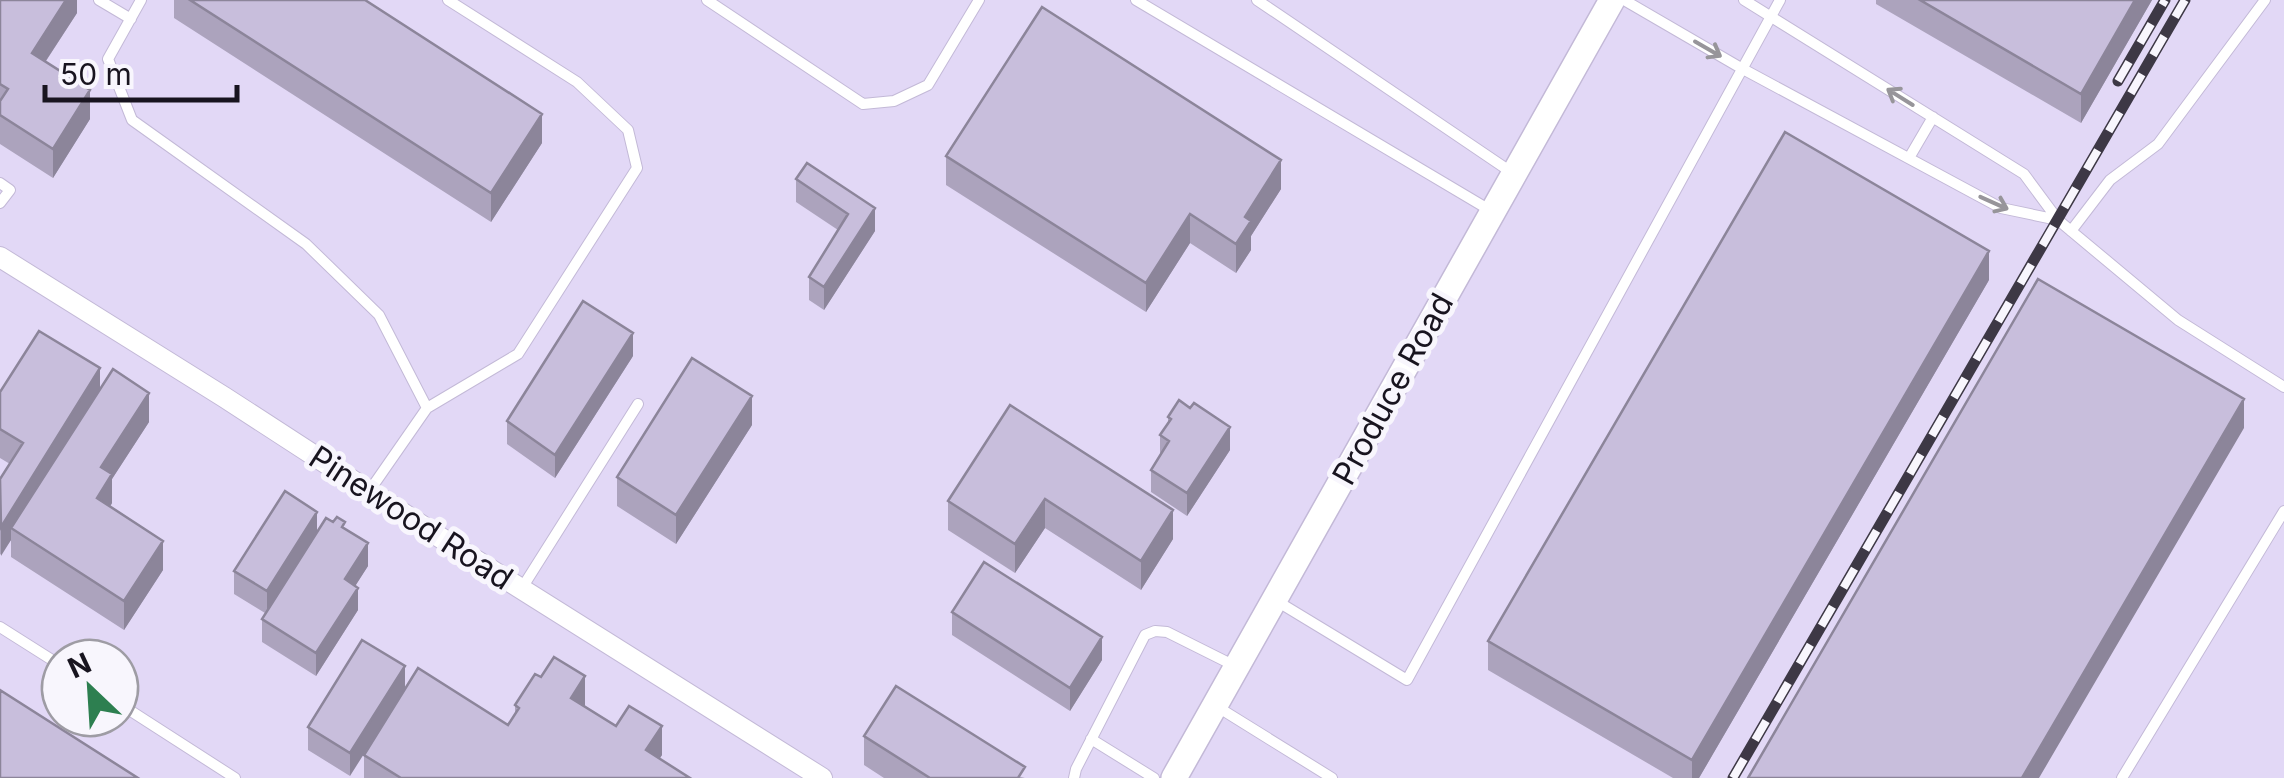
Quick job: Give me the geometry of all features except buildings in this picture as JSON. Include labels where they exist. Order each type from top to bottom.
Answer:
[{"type":"street","name":"Produce Road","points":[[1174,778],[1612,0]]},
{"type":"street","name":"Pinewood Road","points":[[0,257],[522,589],[799,772],[822,778]]},
{"type":"lane","points":[[99,0],[131,19]]},
{"type":"lane","points":[[142,0],[108,60],[132,120],[306,244],[367,303],[379,315],[427,408]]},
{"type":"lane","points":[[369,491],[427,408],[518,354],[637,168],[628,130],[577,82],[448,0]]},
{"type":"lane","points":[[707,0],[862,104],[894,101],[928,86],[979,0]]},
{"type":"lane","points":[[1136,0],[1494,212]]},
{"type":"lane","points":[[1256,0],[1515,174]]},
{"type":"lane","points":[[1624,0],[2001,208],[2058,220]]},
{"type":"lane","points":[[1744,0],[2024,174],[2058,220],[2178,320],[2284,387]]},
{"type":"lane","points":[[1274,600],[1407,680],[1780,0]]},
{"type":"lane","points":[[2071,231],[2110,180],[2158,144],[2265,0]]},
{"type":"lane","points":[[1908,158],[1933,117]]},
{"type":"lane","points":[[0,183],[10,190],[0,202]]},
{"type":"lane","points":[[522,589],[638,404]]},
{"type":"lane","points":[[2122,778],[2284,511]]},
{"type":"lane","points":[[0,627],[40,652]]},
{"type":"lane","points":[[1074,778],[1145,635],[1167,632],[1237,667]]},
{"type":"lane","points":[[1215,705],[1332,778]]},
{"type":"lane","points":[[140,717],[235,778]]},
{"type":"lane","points":[[1091,739],[1154,778]]},
{"type":"shaded area","points":[[0,0],[2284,0],[2284,778],[0,778]]},
{"type":"railway","points":[[2118,81],[2165,0]]},
{"type":"railway","points":[[1733,778],[2185,0]]}]
